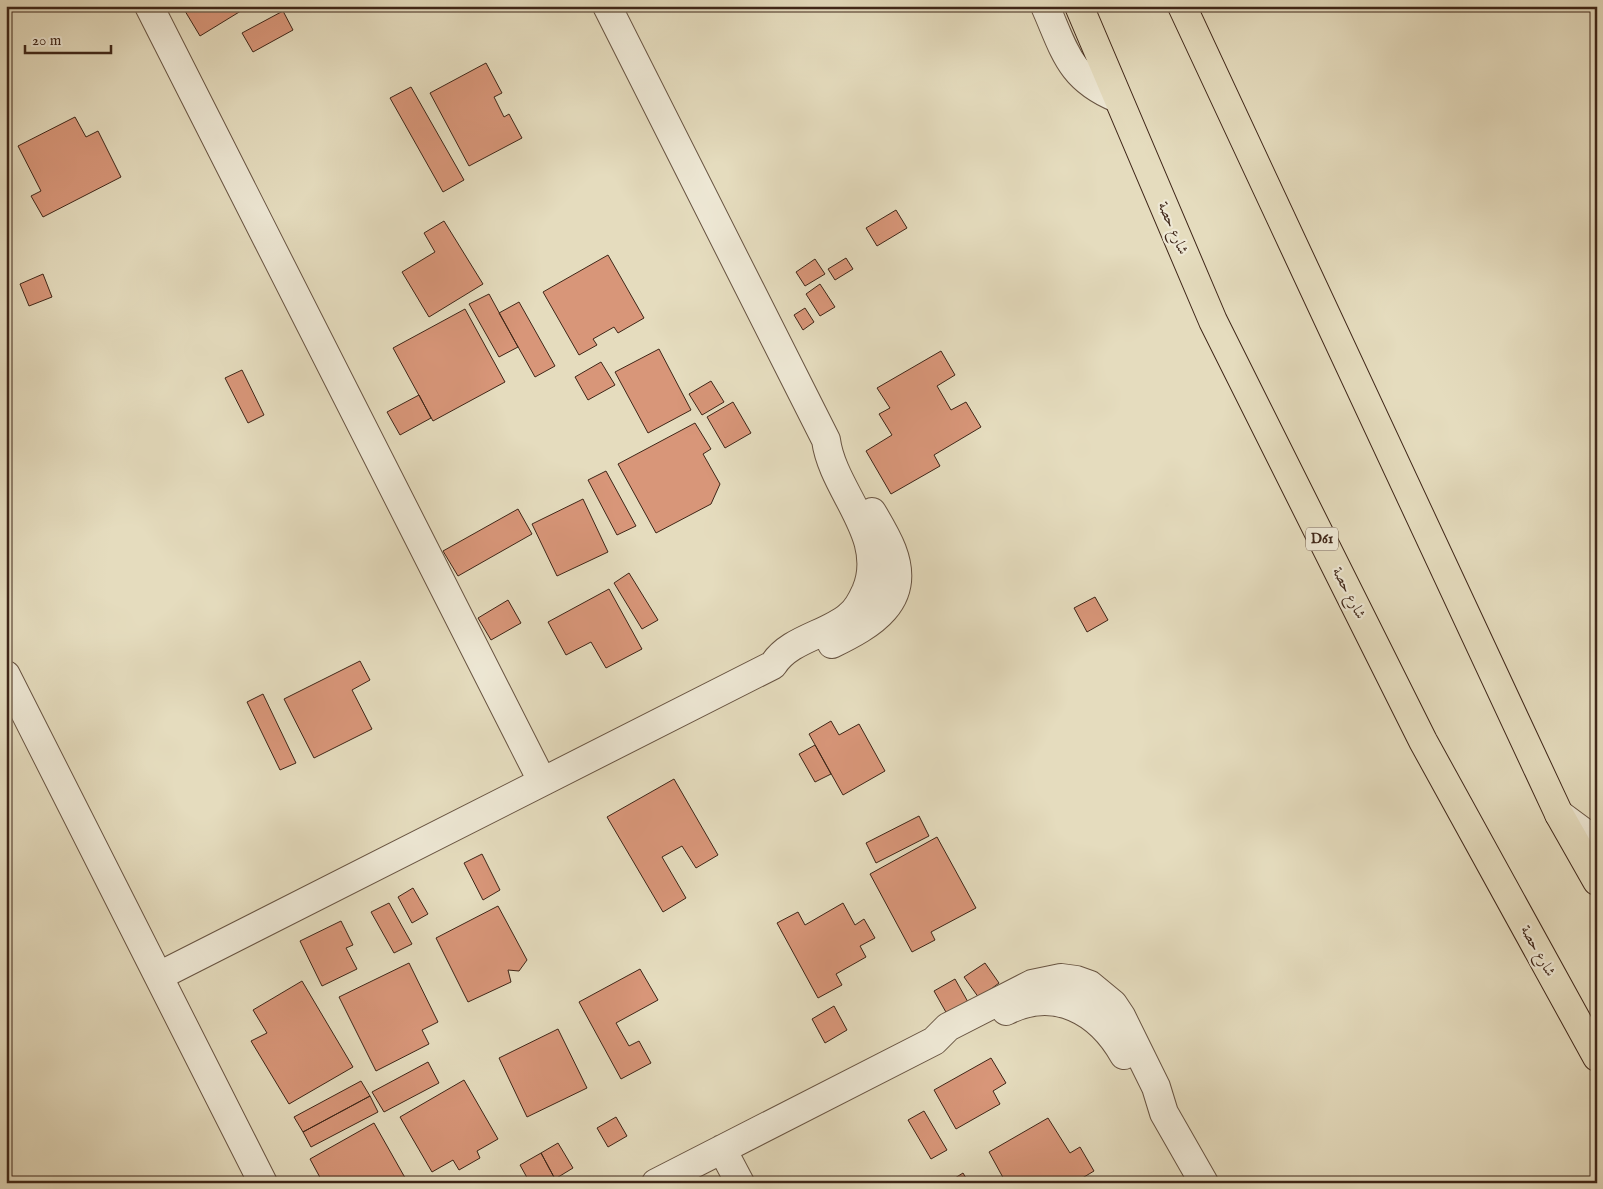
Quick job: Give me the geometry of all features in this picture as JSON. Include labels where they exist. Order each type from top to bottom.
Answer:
[{"type":"main road","name":"شارع حصة","points":[[1079,6],[1209,312],[1230,356],[1423,741],[1597,1057]]},
{"type":"main road","points":[[1182,6],[1559,814],[1597,881]]},
{"type":"street","points":[[149,6],[542,782]]},
{"type":"street","points":[[159,976],[772,665],[781,666],[798,661],[865,628],[880,617],[890,602],[895,585],[896,567],[892,550],[844,457],[826,440],[607,6]]},
{"type":"street","points":[[1045,6],[1067,56],[1079,75],[1096,89],[1117,98]]},
{"type":"street","points":[[6,675],[263,1183]]},
{"type":"street","points":[[1559,814],[1586,834],[1597,846]]},
{"type":"street","points":[[656,1183],[934,1041],[948,1027],[1032,984],[1046,980],[1076,980],[1102,993],[1113,1004],[1156,1086],[1164,1113],[1204,1183]]},
{"type":"street","points":[[722,1149],[740,1183]]},
{"type":"building","points":[[182,6],[249,6],[200,36]]},
{"type":"building","points":[[283,11],[293,30],[253,52],[242,33]]},
{"type":"building","points":[[486,63],[502,93],[494,97],[504,117],[509,114],[522,138],[469,166],[430,93]]},
{"type":"building","points":[[411,87],[464,180],[443,192],[390,98]]},
{"type":"building","points":[[75,117],[86,137],[98,131],[121,177],[43,217],[31,196],[41,191],[18,146]]},
{"type":"building","points":[[896,210],[907,228],[877,246],[866,228]]},
{"type":"building","points":[[444,221],[483,284],[429,317],[402,272],[435,252],[424,233]]},
{"type":"building","points":[[608,255],[644,318],[618,333],[614,327],[593,339],[597,345],[579,355],[543,292]]},
{"type":"building","points":[[846,258],[853,269],[835,280],[828,269]]},
{"type":"building","points":[[815,259],[825,274],[805,286],[796,272]]},
{"type":"building","points":[[43,274],[52,297],[29,306],[20,284]]},
{"type":"building","points":[[820,284],[835,307],[820,316],[806,294]]},
{"type":"building","points":[[489,294],[518,347],[499,357],[469,304]]},
{"type":"building","points":[[519,302],[555,366],[535,377],[499,313]]},
{"type":"building","points":[[805,308],[814,322],[803,330],[794,315]]},
{"type":"building","points":[[465,309],[505,382],[433,421],[393,348]]},
{"type":"building","points":[[659,349],[691,410],[648,433],[615,372]]},
{"type":"building","points":[[941,351],[955,375],[937,386],[951,410],[966,402],[981,427],[934,455],[940,466],[891,494],[866,451],[892,435],[879,414],[890,408],[877,388]]},
{"type":"building","points":[[601,362],[615,385],[588,400],[575,377]]},
{"type":"building","points":[[242,370],[264,415],[248,423],[225,378]]},
{"type":"building","points":[[711,381],[724,402],[702,415],[689,394]]},
{"type":"building","points":[[419,395],[431,418],[400,435],[387,412]]},
{"type":"building","points":[[733,402],[751,433],[725,448],[707,417]]},
{"type":"building","points":[[695,423],[711,449],[703,454],[720,484],[711,504],[656,533],[618,464]]},
{"type":"building","points":[[606,471],[636,526],[617,535],[588,480]]},
{"type":"building","points":[[583,499],[608,552],[557,576],[532,524]]},
{"type":"building","points":[[518,509],[532,534],[458,576],[443,551]]},
{"type":"building","points":[[629,573],[658,620],[642,629],[614,583]]},
{"type":"building","points":[[609,589],[642,649],[606,668],[591,642],[566,655],[548,622]]},
{"type":"building","points":[[1095,597],[1108,620],[1087,632],[1074,608]]},
{"type":"building","points":[[508,600],[521,623],[491,640],[478,618]]},
{"type":"building","points":[[360,661],[370,680],[352,690],[372,729],[314,758],[284,699]]},
{"type":"building","points":[[263,694],[296,763],[280,770],[247,702]]},
{"type":"building","points":[[831,721],[839,735],[859,724],[885,771],[843,795],[809,734]]},
{"type":"building","points":[[815,745],[831,774],[815,782],[799,754]]},
{"type":"building","points":[[674,779],[718,855],[696,868],[682,846],[662,857],[686,898],[663,912],[607,817]]},
{"type":"building","points":[[919,816],[929,836],[876,863],[866,843]]},
{"type":"building","points":[[937,837],[976,908],[931,932],[935,940],[912,952],[870,874]]},
{"type":"building","points":[[482,854],[500,890],[483,900],[464,863]]},
{"type":"building","points":[[413,888],[428,914],[412,923],[398,897]]},
{"type":"building","points":[[389,903],[412,944],[394,953],[371,912]]},
{"type":"building","points":[[843,903],[855,925],[864,919],[875,938],[860,946],[866,957],[836,974],[842,985],[818,998],[777,923],[798,912],[805,925]]},
{"type":"building","points":[[498,906],[527,960],[519,971],[508,970],[511,982],[468,1002],[436,938]]},
{"type":"building","points":[[341,921],[353,945],[346,948],[357,969],[322,986],[300,941]]},
{"type":"building","points":[[409,963],[438,1022],[422,1030],[429,1044],[376,1071],[339,997]]},
{"type":"building","points":[[985,963],[999,983],[979,998],[964,977]]},
{"type":"building","points":[[640,969],[658,1000],[616,1023],[629,1046],[639,1041],[651,1063],[621,1079],[579,1002]]},
{"type":"building","points":[[955,979],[968,1002],[947,1014],[934,991]]},
{"type":"building","points":[[302,981],[353,1067],[289,1104],[251,1041],[267,1033],[253,1010]]},
{"type":"building","points":[[834,1006],[847,1030],[825,1043],[812,1019]]},
{"type":"building","points":[[558,1029],[587,1088],[527,1117],[499,1058]]},
{"type":"building","points":[[991,1058],[1006,1083],[993,1091],[1000,1104],[956,1129],[934,1090]]},
{"type":"building","points":[[428,1062],[439,1083],[384,1112],[372,1092]]},
{"type":"building","points":[[464,1080],[498,1139],[477,1151],[480,1158],[459,1170],[453,1160],[432,1172],[400,1117]]},
{"type":"building","points":[[361,1081],[370,1096],[303,1132],[294,1117]]},
{"type":"building","points":[[370,1096],[378,1112],[311,1147],[303,1132]]},
{"type":"building","points":[[924,1111],[947,1150],[931,1159],[908,1120]]},
{"type":"building","points":[[616,1117],[627,1136],[608,1147],[597,1128]]},
{"type":"building","points":[[1048,1118],[1070,1153],[1080,1147],[1094,1171],[1074,1183],[1006,1183],[989,1152]]},
{"type":"building","points":[[374,1123],[408,1183],[323,1183],[310,1159]]},
{"type":"building","points":[[558,1143],[573,1168],[555,1179],[541,1153]]},
{"type":"building","points":[[541,1153],[555,1179],[548,1183],[530,1183],[520,1165]]},
{"type":"building","points":[[963,1173],[969,1183],[947,1183]]}]
